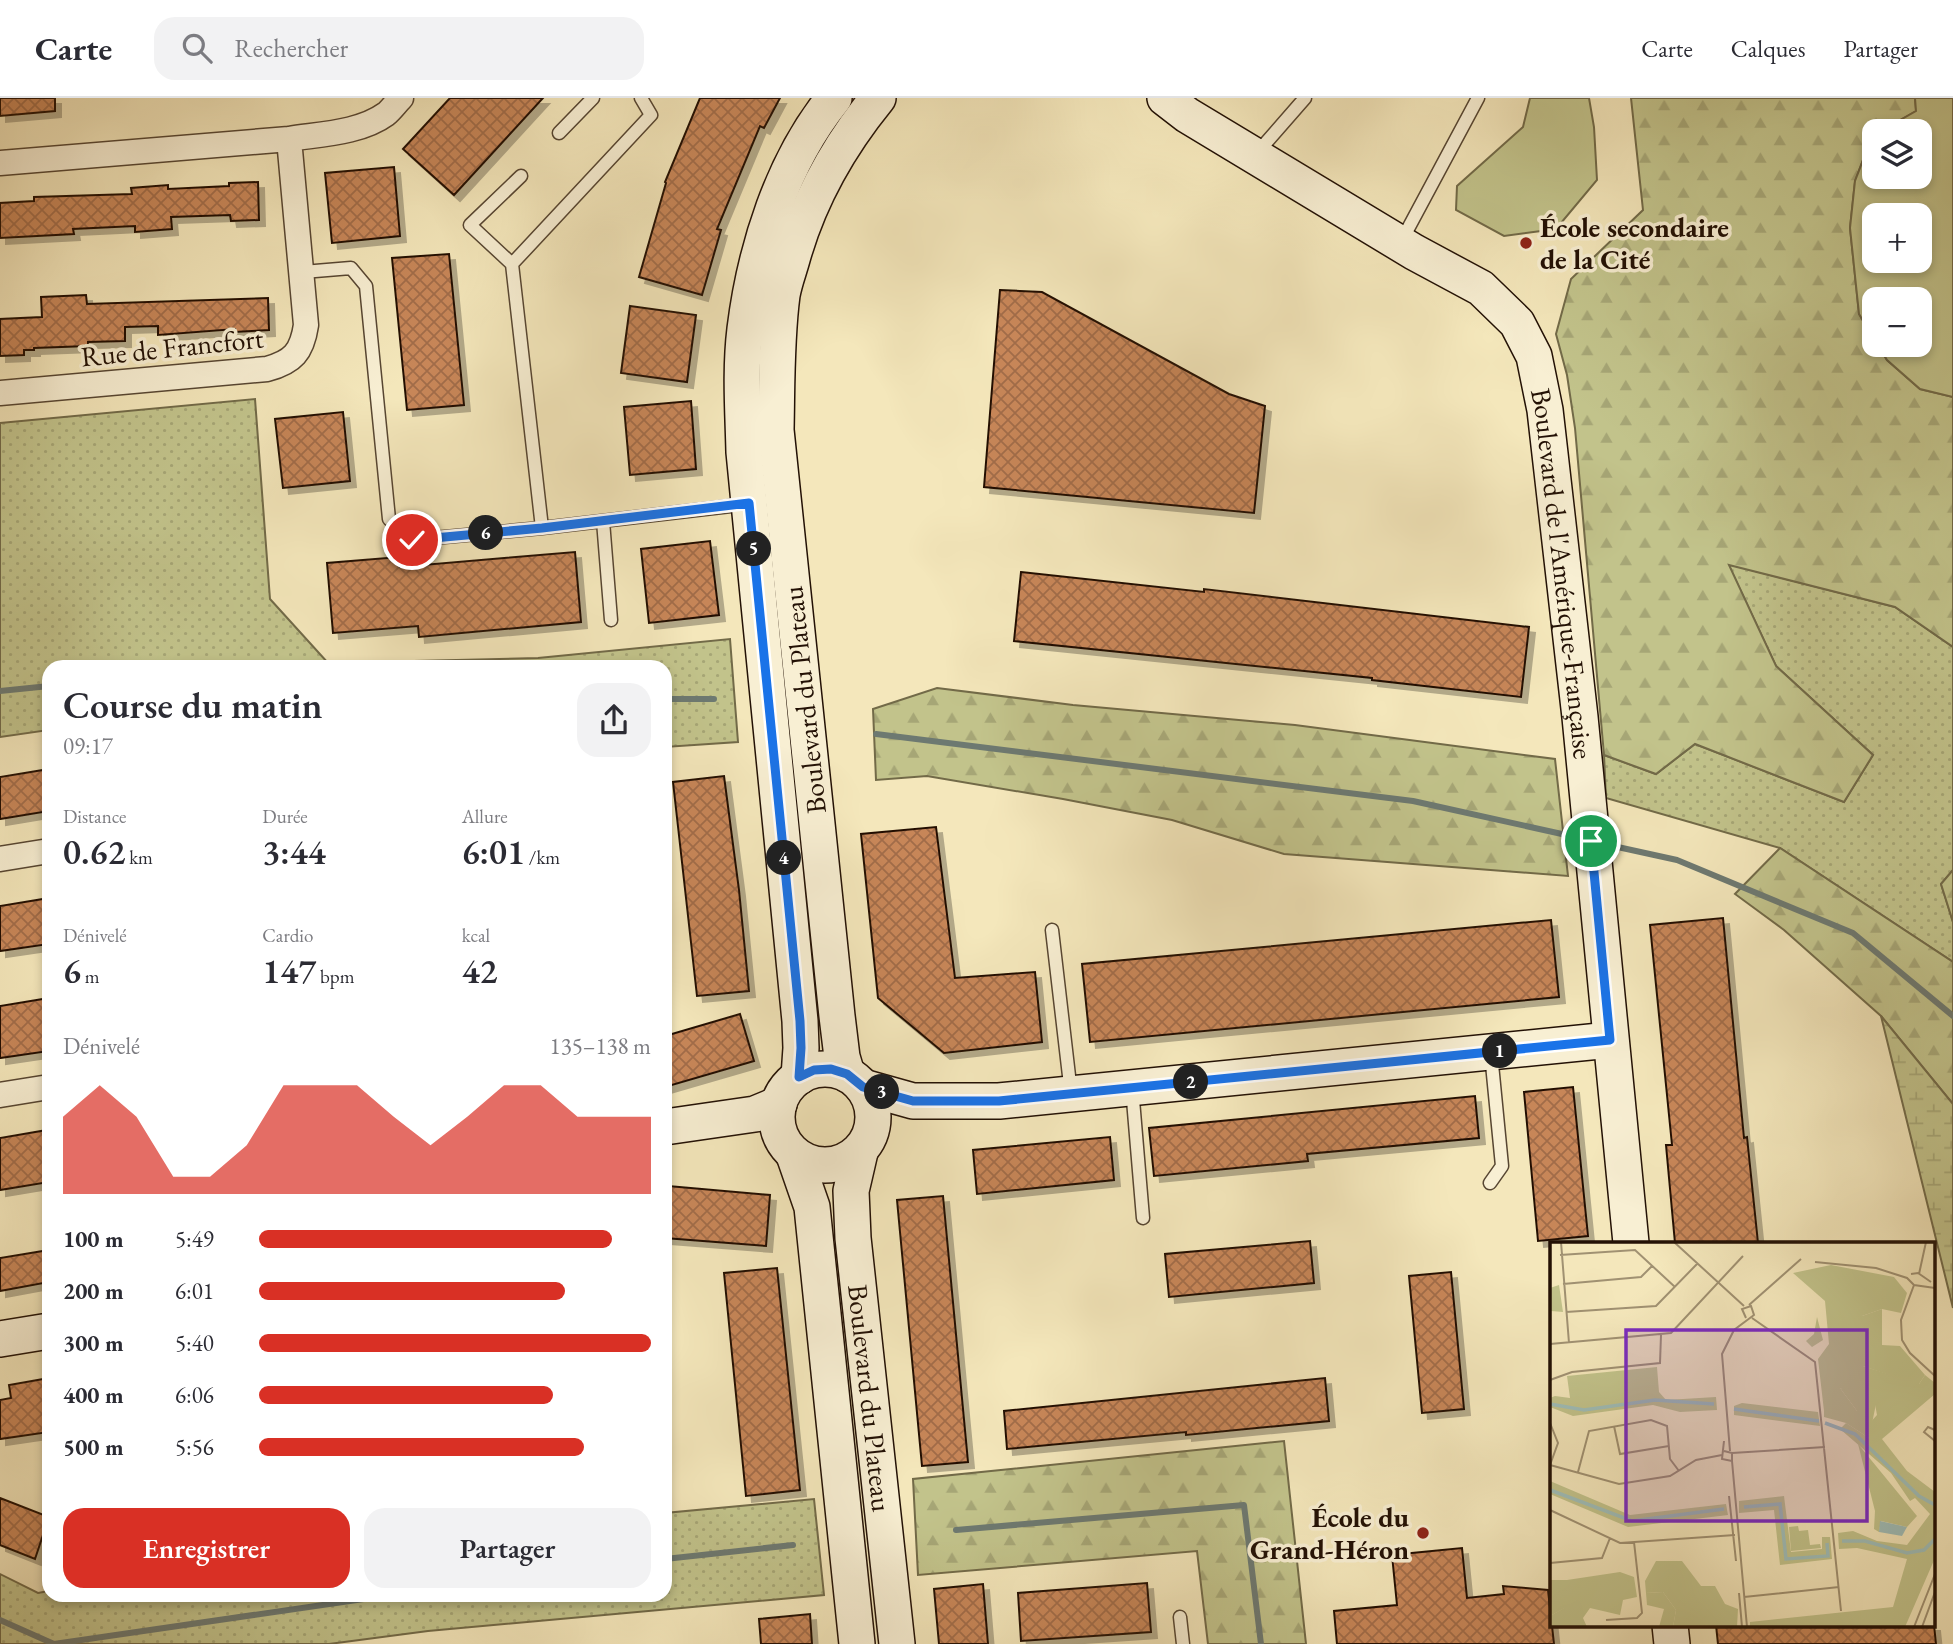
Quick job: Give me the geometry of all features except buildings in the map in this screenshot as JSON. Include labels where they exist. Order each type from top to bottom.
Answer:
[{"type":"main road","name":"Boulevard du Plateau","points":[[789,1090],[801,1048],[800,1021],[744,452],[742,374],[745,329],[756,273],[782,185],[802,147],[834,98]]},
{"type":"main road","name":"Boulevard du Plateau","points":[[855,1080],[842,1057],[835,998],[776,430],[777,352],[783,292],[803,221],[852,131],[878,98]]},
{"type":"main road","name":"Boulevard de l'Amérique-Française","points":[[1166,98],[1255,156],[1481,288],[1517,323],[1527,340],[1537,368],[1545,410],[1584,754],[1631,1242]]},
{"type":"main road","points":[[672,1126],[755,1114],[814,1070],[831,1069],[913,1101],[999,1101],[1610,1040]]},
{"type":"main road","points":[[855,1080],[872,1103],[874,1120],[865,1145]]},
{"type":"main road","points":[[788,1146],[778,1127],[789,1090]]},
{"type":"main road","points":[[672,1139],[746,1135],[788,1146],[810,1163],[827,1166],[845,1162],[865,1145],[915,1120],[999,1101]]},
{"type":"main road","name":"Boulevard du Plateau","points":[[865,1145],[851,1191],[853,1238],[897,1644]]},
{"type":"main road","name":"Boulevard du Plateau","points":[[788,1146],[813,1207],[857,1644]]},
{"type":"main road","points":[[0,1339],[42,1332]]},
{"type":"main road","points":[[1670,1626],[1672,1644]]},
{"type":"street","points":[[0,163],[289,139],[334,132],[366,124],[385,114],[401,98]]},
{"type":"street","name":"Rue de Francfort","points":[[0,393],[253,370],[282,365],[294,356],[303,343],[306,325],[289,139]]},
{"type":"street","points":[[0,859],[42,852]]},
{"type":"street","points":[[0,1095],[42,1088]]},
{"type":"lane","points":[[559,133],[593,98]]},
{"type":"lane","points":[[512,264],[651,115],[641,98]]},
{"type":"lane","points":[[1255,156],[1305,98]]},
{"type":"lane","points":[[1400,243],[1478,98]]},
{"type":"lane","points":[[522,176],[470,225],[512,264],[542,528]]},
{"type":"lane","points":[[303,272],[351,268],[366,286],[389,519],[412,540],[542,528],[749,503]]},
{"type":"lane","points":[[603,521],[611,620]]},
{"type":"lane","points":[[1052,930],[1071,1094]]},
{"type":"lane","points":[[1490,1052],[1502,1166],[1490,1182]]},
{"type":"lane","points":[[1132,1088],[1143,1218]]},
{"type":"lane","points":[[1180,1616],[1183,1644]]},
{"type":"green space","points":[[1530,98],[1589,98],[1594,127],[1597,180],[1556,229],[1504,236],[1456,210],[1457,186],[1523,127]]},
{"type":"green space","points":[[1631,98],[1915,98],[1916,111],[1902,119],[1862,119],[1862,163],[1855,181],[1850,228],[1859,314],[1862,319],[1862,357],[1885,357],[1920,389],[1953,397],[1953,647],[1895,607],[1729,565],[1776,666],[1873,755],[1844,802],[1695,744],[1656,774],[1604,755],[1575,428],[1567,375],[1556,334],[1571,279],[1643,210]]},
{"type":"green space","points":[[1915,98],[1953,98],[1953,397],[1920,389],[1885,357],[1932,357],[1932,287],[1862,287],[1862,319],[1859,314],[1850,228],[1855,181],[1862,163],[1862,189],[1932,189],[1932,119],[1902,119],[1916,111]]},
{"type":"green space","points":[[255,399],[270,599],[325,660],[42,660],[42,731],[0,737],[0,423]]},
{"type":"green space","points":[[1728,564],[1895,607],[1953,647],[1953,870],[1941,884],[1953,922],[1953,962],[1780,848],[1606,798],[1604,755],[1656,774],[1695,744],[1844,802],[1873,755],[1776,666]]},
{"type":"green space","points":[[730,639],[738,742],[672,747],[672,660],[454,660],[538,658]]},
{"type":"green space","points":[[937,688],[1073,705],[1295,725],[1555,759],[1568,876],[1284,854],[1172,820],[1063,799],[927,776],[876,780],[873,709]]},
{"type":"green space","points":[[1780,848],[1953,962],[1953,1104],[1881,1016],[1784,930],[1735,894]]},
{"type":"green space","points":[[1953,870],[1953,922],[1941,884]]},
{"type":"green space","points":[[1881,1016],[1953,1104],[1953,1308]]},
{"type":"green space","points":[[1284,1441],[1306,1644],[1208,1644],[1197,1551],[918,1575],[913,1479]]},
{"type":"green space","points":[[814,1499],[824,1595],[428,1631],[329,1644],[0,1644],[0,1574],[38,1593],[42,1592],[42,1602],[672,1602],[672,1512]]},
{"type":"waterway","points":[[0,691],[42,687]]},
{"type":"waterway","points":[[672,699],[714,699]]},
{"type":"waterway","points":[[876,734],[1413,801],[1580,838]]},
{"type":"waterway","points":[[1604,844],[1677,860],[1853,933],[1953,1016]]},
{"type":"waterway","points":[[956,1530],[1244,1505],[1261,1644]]},
{"type":"waterway","points":[[672,1558],[793,1545]]},
{"type":"waterway","points":[[0,1620],[54,1644],[343,1602]]},
{"type":"place","name":"École secondaire de la Cité","points":[[1526,243]]},
{"type":"place","name":"École du Grand-Héron","points":[[1423,1533]]},
{"type":"route","points":[[412,540],[542,528],[749,503],[800,1021],[799,1077],[814,1070],[831,1069],[847,1074],[863,1087],[913,1101],[999,1101],[1610,1040],[1591,841]]}]
